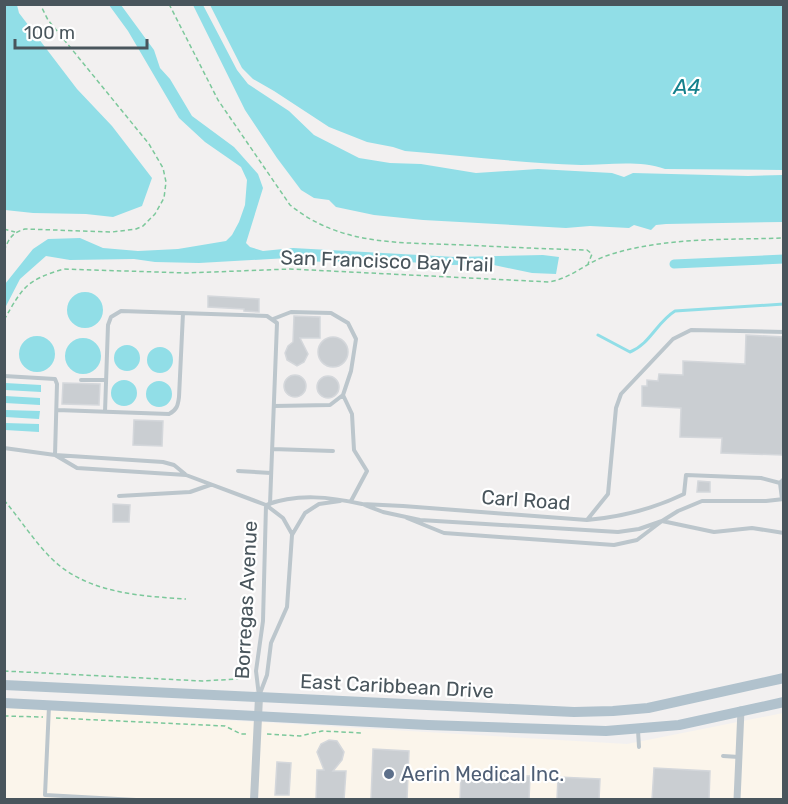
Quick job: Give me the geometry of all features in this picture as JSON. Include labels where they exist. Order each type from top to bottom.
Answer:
[{"type":"main road","name":"East Caribbean Drive","points":[[4,685],[516,710],[613,711],[680,702],[783,678]]},
{"type":"main road","name":"East Caribbean Drive","points":[[4,703],[540,730],[638,729],[679,725],[783,702]]},
{"type":"street","name":"Borregas Avenue","points":[[254,800],[259,697]]},
{"type":"street","points":[[736,800],[741,710]]},
{"type":"lane","points":[[105,412],[108,324],[111,317],[121,311],[267,316],[273,319],[291,312],[332,313],[348,323],[356,339],[351,371],[344,395],[330,405],[274,406]]},
{"type":"lane","points":[[57,410],[169,414],[174,411],[179,397],[183,313]]},
{"type":"lane","name":"Borregas Avenue","points":[[259,697],[256,670],[263,621],[274,406],[277,323],[273,319]]},
{"type":"lane","points":[[587,520],[608,494],[616,408],[621,394],[673,339],[691,330],[783,332]]},
{"type":"lane","points":[[4,376],[55,380],[57,384],[55,455]]},
{"type":"lane","points":[[81,380],[106,380]]},
{"type":"lane","points":[[344,395],[352,414],[354,450],[367,471],[351,502]]},
{"type":"lane","points":[[4,448],[55,455],[163,462],[174,465],[186,475]]},
{"type":"lane","points":[[272,448],[333,451]]},
{"type":"lane","points":[[55,455],[77,468],[186,475],[268,505],[283,518],[292,535]]},
{"type":"lane","points":[[238,471],[271,473]]},
{"type":"lane","name":"Carl Road","points":[[362,504],[587,520],[608,518],[651,508],[684,494],[686,475],[782,481]]},
{"type":"lane","points":[[782,481],[783,499]]},
{"type":"lane","points":[[119,496],[190,492],[211,484]]},
{"type":"lane","name":"Carl Road","points":[[268,505],[279,500],[320,497],[362,504],[444,533],[614,545],[637,540],[678,511],[702,501],[783,499]]},
{"type":"lane","points":[[292,535],[305,513],[319,504],[345,500]]},
{"type":"lane","name":"Carl Road","points":[[401,516],[420,520],[618,532],[639,529],[662,521]]},
{"type":"lane","points":[[662,521],[714,532],[752,528],[783,533]]},
{"type":"lane","name":"Borregas Avenue","points":[[259,697],[267,675],[271,643],[287,607],[292,535]]},
{"type":"lane","points":[[49,705],[45,795],[136,800]]},
{"type":"lane","points":[[638,729],[639,747]]},
{"type":"lane","points":[[723,756],[739,757]]},
{"type":"path","points":[[4,251],[10,236],[26,229],[112,232],[136,229],[143,226],[155,214],[164,198],[166,182],[163,168],[149,144],[48,20],[40,4]]},
{"type":"path","points":[[169,4],[218,100],[290,205],[300,213],[336,231],[372,241],[587,250],[592,254],[588,264]]},
{"type":"path","points":[[4,229],[15,232]]},
{"type":"path","name":"San Francisco Bay Trail","points":[[4,320],[23,288],[46,274],[64,269],[186,273],[290,269],[549,282],[572,275],[588,264],[610,254],[675,242],[783,238]]},
{"type":"path","points":[[4,500],[50,557],[71,572],[108,589],[123,593],[186,599]]},
{"type":"path","points":[[4,671],[202,681],[241,677]]},
{"type":"path","points":[[4,716],[225,726],[245,734]]},
{"type":"path","points":[[271,735],[300,736],[322,731],[362,733]]},
{"type":"shaded area","points":[[4,707],[627,744],[783,713],[783,799],[5,799]]},
{"type":"water","points":[[4,5],[17,5],[19,13],[77,89],[112,126],[152,178],[142,206],[113,217],[5,210]]},
{"type":"water","points":[[109,5],[121,5],[154,50],[160,68],[170,79],[192,116],[234,147],[258,174],[263,188],[246,243],[250,247],[263,251],[293,248],[455,257],[543,255],[559,257],[556,274],[532,273],[489,264],[453,265],[331,257],[199,263],[134,259],[70,260],[46,256],[20,279],[5,308],[5,284],[33,249],[48,239],[80,238],[103,248],[138,251],[178,249],[226,241],[239,222],[245,205],[247,180],[241,167],[205,142],[179,118],[128,31]]},
{"type":"water","points":[[193,5],[203,5],[237,70],[248,84],[289,111],[314,135],[359,158],[390,163],[421,164],[476,173],[538,169],[612,173],[624,177],[633,173],[783,175],[783,222],[666,224],[656,225],[651,230],[634,225],[629,228],[590,226],[566,228],[423,220],[374,215],[336,207],[329,200],[314,198],[301,190],[277,158],[245,110]]},
{"type":"water","name":"A4","points":[[210,5],[783,5],[783,170],[665,169],[634,164],[537,163],[405,151],[367,142],[329,127],[253,79],[242,68]]},
{"type":"water","points":[[85,292],[98,297],[103,310],[98,323],[85,328],[72,323],[67,310],[72,297]]},
{"type":"water","points":[[37,336],[50,341],[55,354],[50,367],[37,372],[24,367],[19,354],[24,341]]},
{"type":"water","points":[[83,338],[96,343],[101,356],[96,369],[83,374],[70,369],[65,356],[70,343]]},
{"type":"water","points":[[127,345],[136,349],[140,358],[136,367],[127,371],[118,367],[114,358],[118,349]]},
{"type":"water","points":[[160,347],[169,351],[173,360],[169,369],[160,373],[151,369],[147,360],[151,351]]},
{"type":"water","points":[[124,380],[133,384],[137,393],[133,402],[124,406],[115,402],[111,393],[115,384]]},
{"type":"water","points":[[159,381],[168,385],[172,394],[168,403],[159,407],[150,403],[146,394],[150,385]]},
{"type":"water","points":[[5,383],[41,385],[41,392],[5,390]]},
{"type":"water","points":[[5,396],[40,398],[40,405],[5,403]]},
{"type":"water","points":[[5,410],[40,411],[39,419],[5,417]]},
{"type":"water","points":[[5,423],[39,424],[39,432],[5,430]]},
{"type":"building","points":[[208,296],[259,299],[259,312],[208,307]]},
{"type":"building","points":[[294,316],[320,317],[320,338],[300,338],[308,354],[304,362],[297,366],[287,360],[285,353],[293,342]]},
{"type":"building","points":[[746,335],[783,337],[782,455],[721,453],[722,438],[680,437],[681,408],[642,406],[642,386],[647,386],[647,380],[658,381],[659,374],[683,375],[683,361],[745,364]]},
{"type":"building","points":[[333,337],[343,342],[348,352],[343,362],[333,367],[323,362],[318,352],[323,342]]},
{"type":"building","points":[[295,375],[303,378],[306,386],[303,394],[295,397],[287,394],[284,386],[287,378]]},
{"type":"building","points":[[328,376],[336,379],[339,387],[336,395],[328,398],[320,395],[317,387],[320,379]]},
{"type":"building","points":[[63,383],[100,384],[99,405],[62,404]]},
{"type":"building","points":[[134,420],[163,421],[162,446],[133,445]]},
{"type":"building","points":[[698,481],[710,482],[710,492],[697,492]]},
{"type":"building","points":[[113,504],[130,505],[129,522],[113,522]]},
{"type":"building","points":[[329,740],[337,741],[344,752],[342,760],[333,771],[346,771],[344,800],[316,800],[317,770],[324,770],[317,752],[321,744]]},
{"type":"building","points":[[373,749],[409,751],[407,800],[371,800]]},
{"type":"building","points":[[277,762],[291,763],[289,795],[275,795]]},
{"type":"building","points":[[654,768],[710,771],[709,800],[652,800]]},
{"type":"building","points":[[461,773],[530,776],[529,800],[460,800]]},
{"type":"building","points":[[558,777],[600,779],[599,800],[557,800]]},
{"type":"waterway","points":[[314,257],[348,258]]},
{"type":"waterway","points":[[674,264],[784,259]]},
{"type":"waterway","points":[[598,335],[630,352],[643,344],[675,311],[784,304]]},
{"type":"place","name":"Aerin Medical Inc.","points":[[389,774]]}]
